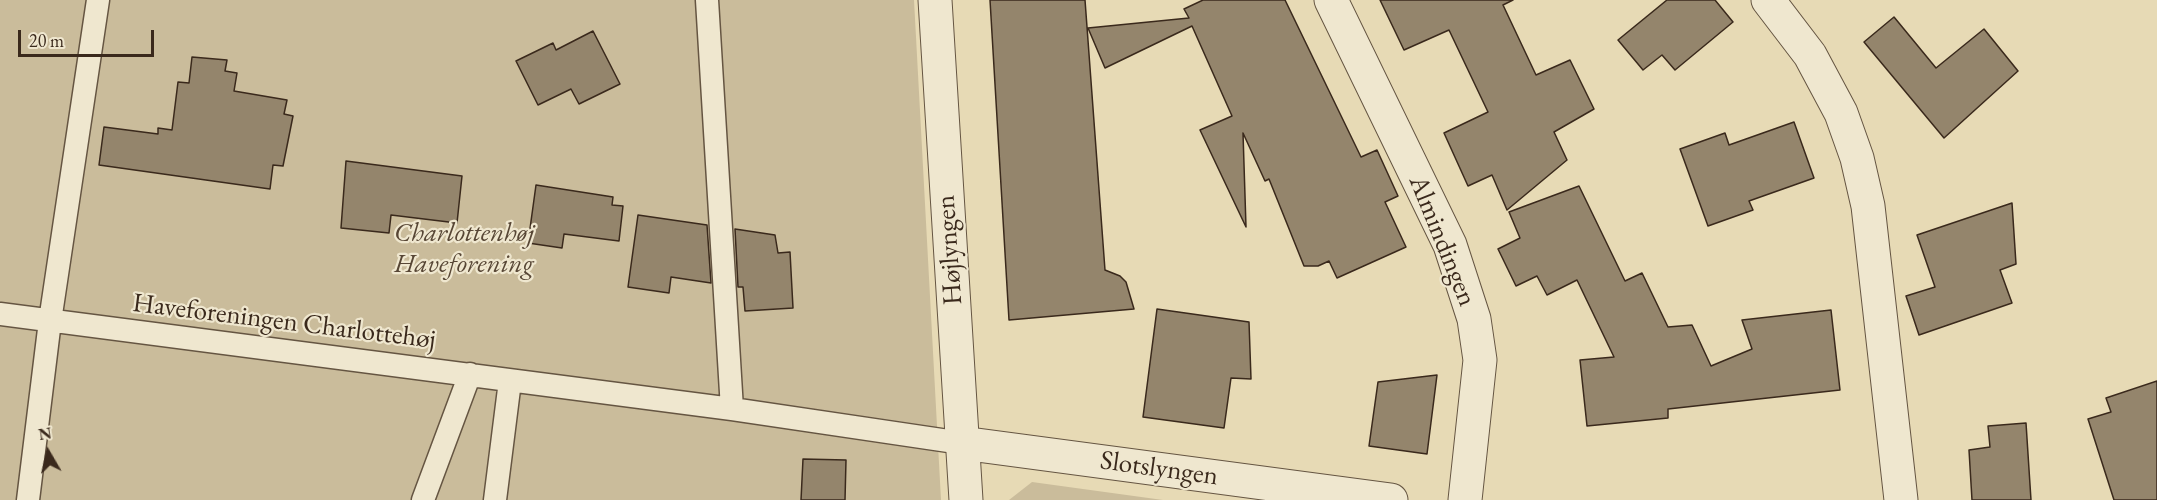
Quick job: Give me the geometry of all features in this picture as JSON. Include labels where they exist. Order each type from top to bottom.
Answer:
[{"type":"street","name":"Højlyngen","points":[[935,0],[966,500]]},
{"type":"street","name":"Almindingen","points":[[1331,0],[1450,245],[1471,310],[1480,360],[1465,500]]},
{"type":"street","points":[[1768,0],[1810,55],[1841,113],[1857,158],[1868,206],[1901,500]]},
{"type":"street","name":"Slotslyngen","points":[[962,443],[1391,500]]},
{"type":"lane","points":[[28,500],[50,321],[98,0]]},
{"type":"lane","points":[[707,0],[732,409]]},
{"type":"lane","name":"Haveforeningen Charlottehøj","points":[[0,314],[732,409],[962,443]]},
{"type":"lane","points":[[423,500],[470,374]]},
{"type":"lane","points":[[495,500],[510,381]]},
{"type":"green space","name":"Charlottenhøj Haveforening","points":[[0,0],[914,0],[941,500],[0,500]]},
{"type":"green space","points":[[1032,482],[1163,500],[1009,500]]},
{"type":"building","points":[[990,0],[1085,0],[1105,270],[1120,276],[1126,282],[1134,309],[1009,320]]},
{"type":"building","points":[[1203,0],[1285,0],[1361,157],[1377,150],[1398,196],[1385,202],[1406,247],[1337,278],[1329,261],[1318,266],[1304,266],[1269,179],[1265,181],[1243,133],[1246,227],[1200,130],[1232,116],[1192,26],[1105,68],[1088,28],[1189,18],[1184,9]]},
{"type":"building","points":[[1380,0],[1513,0],[1503,5],[1536,75],[1570,60],[1594,109],[1554,132],[1567,160],[1507,210],[1492,175],[1468,186],[1444,133],[1488,112],[1449,30],[1404,50]]},
{"type":"building","points":[[1667,0],[1715,0],[1733,22],[1675,70],[1662,55],[1643,70],[1618,40]]},
{"type":"building","points":[[1894,17],[1936,68],[1984,29],[2018,71],[1944,138],[1864,42]]},
{"type":"building","points":[[593,31],[620,84],[579,104],[571,89],[538,105],[516,61],[553,43],[556,50]]},
{"type":"building","points":[[192,57],[227,60],[225,71],[237,73],[234,91],[287,100],[284,114],[293,116],[283,166],[273,165],[270,189],[99,165],[104,127],[158,134],[158,128],[172,130],[178,82],[189,83]]},
{"type":"building","points":[[1794,122],[1814,178],[1749,201],[1753,210],[1708,226],[1680,149],[1725,133],[1729,145]]},
{"type":"building","points":[[346,161],[462,176],[457,223],[391,215],[389,233],[341,228]]},
{"type":"building","points":[[536,185],[613,197],[612,205],[623,206],[619,241],[564,234],[562,248],[528,243]]},
{"type":"building","points":[[1579,186],[1625,281],[1642,273],[1668,327],[1692,325],[1711,366],[1752,349],[1742,320],[1831,310],[1840,390],[1668,409],[1668,418],[1587,426],[1580,360],[1614,357],[1577,280],[1547,295],[1537,276],[1516,286],[1498,249],[1520,238],[1509,212]]},
{"type":"building","points":[[2012,203],[2016,264],[2000,270],[2012,303],[1919,335],[1906,296],[1935,287],[1917,235]]},
{"type":"building","points":[[638,215],[707,225],[711,283],[671,277],[669,293],[628,287]]},
{"type":"building","points":[[735,229],[775,235],[778,253],[790,252],[793,308],[745,311],[743,287],[738,287]]},
{"type":"building","points":[[1157,309],[1249,322],[1251,379],[1231,378],[1224,428],[1143,417]]},
{"type":"building","points":[[1437,375],[1427,454],[1369,446],[1378,382]]},
{"type":"building","points":[[2157,381],[2157,500],[2114,500],[2088,419],[2111,412],[2106,398]]},
{"type":"building","points":[[2026,423],[2031,500],[1972,500],[1969,450],[1990,447],[1988,426]]},
{"type":"building","points":[[803,459],[846,460],[845,500],[801,500]]}]
